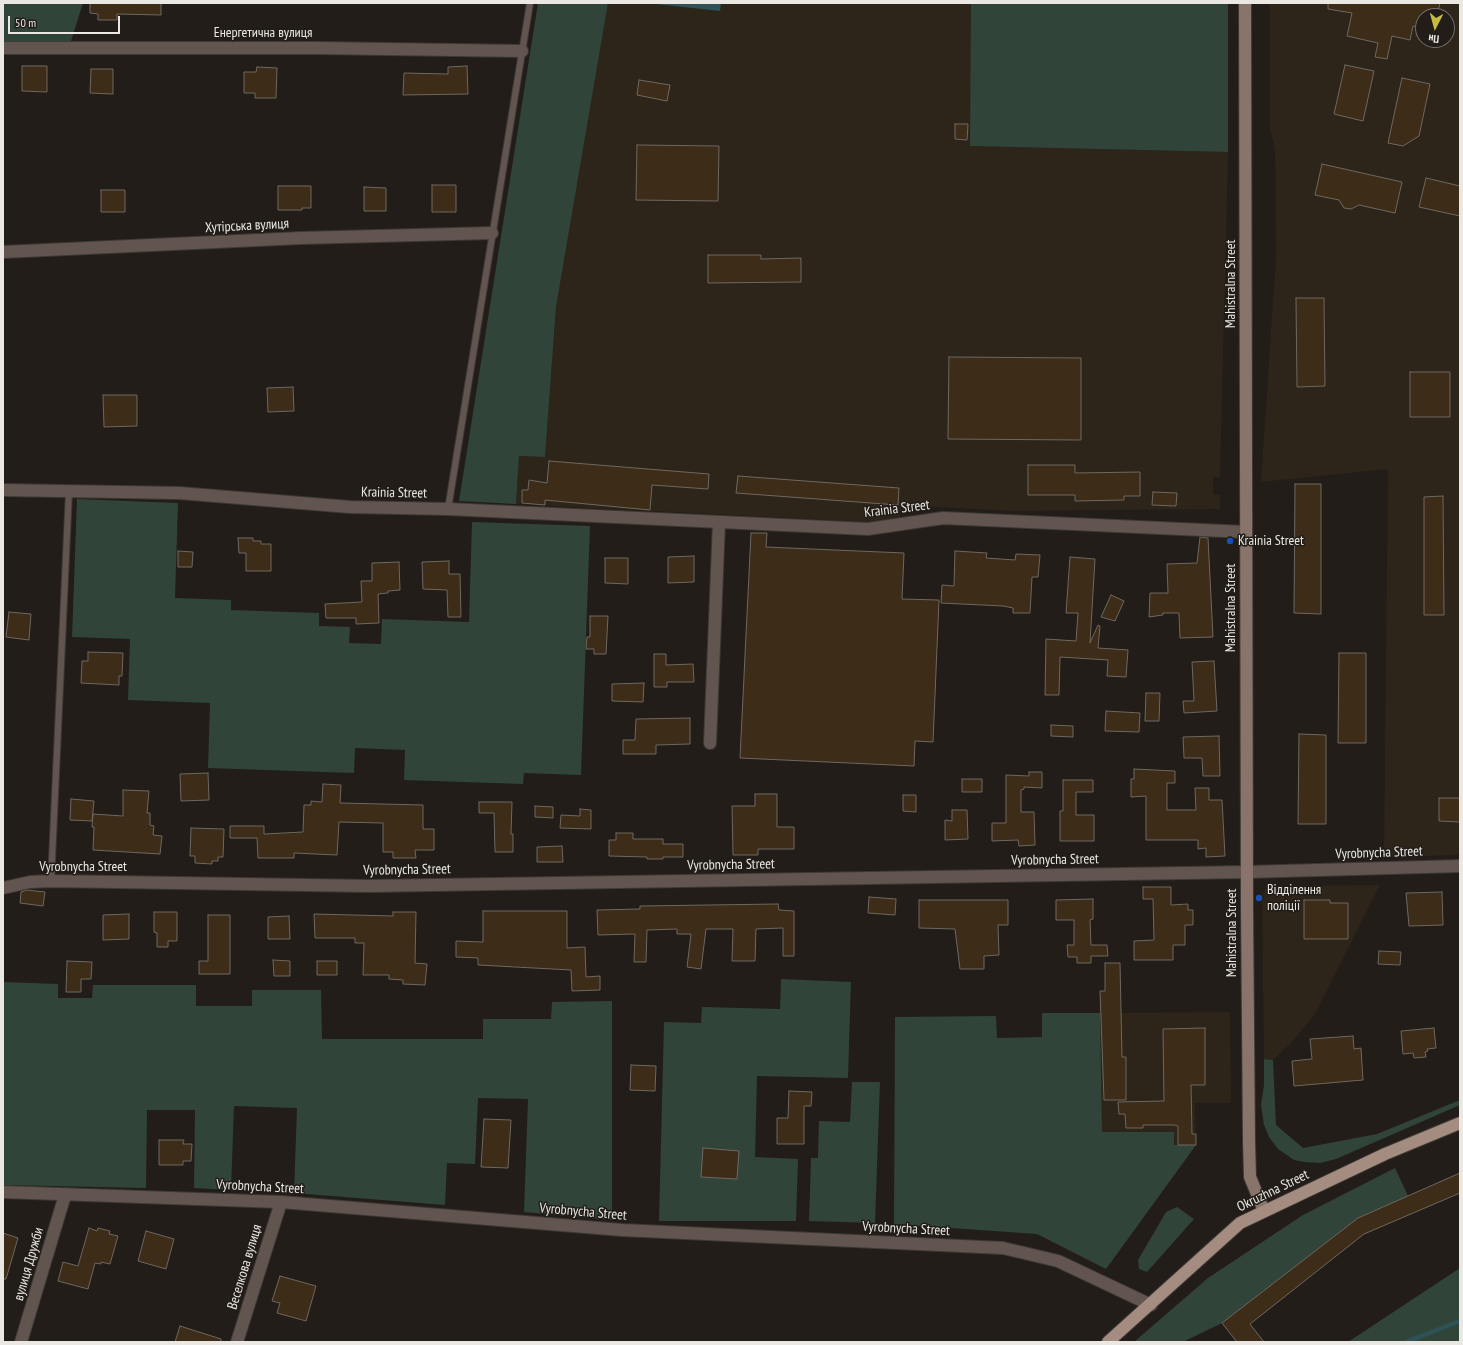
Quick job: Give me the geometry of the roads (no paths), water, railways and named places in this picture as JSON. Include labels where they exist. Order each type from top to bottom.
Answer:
[{"type":"main road","name":"Okruzhna Street","points":[[1108,1342],[1151,1305],[1240,1223],[1385,1154],[1460,1124]]},
{"type":"street","name":"Mahistralna Street","points":[[1245,3],[1247,872],[1250,1177],[1264,1211]]},
{"type":"street","name":"Енергетична вулиця","points":[[3,48],[319,48],[522,51]]},
{"type":"street","name":"Хутірська вулиця","points":[[3,252],[301,238],[492,233]]},
{"type":"street","name":"Krainia Street","points":[[3,490],[179,493],[350,507],[448,509],[868,529],[943,518],[1246,532]]},
{"type":"street","points":[[710,743],[719,522]]},
{"type":"street","name":"Vyrobnycha Street","points":[[3,888],[30,882],[51,881],[369,886],[1247,872],[1460,866]]},
{"type":"street","name":"Vyrobnycha Street","points":[[3,1192],[280,1202],[622,1230],[1003,1248],[1058,1261],[1151,1305]]},
{"type":"street","name":"вулиця Дружби","points":[[21,1342],[65,1195]]},
{"type":"street","name":"Веселкова вулиця","points":[[237,1342],[280,1202]]},
{"type":"lane","points":[[448,509],[530,3]]},
{"type":"lane","points":[[51,881],[69,491]]},
{"type":"water","points":[[647,3],[721,3],[720,11]]},
{"type":"waterway","points":[[1406,1342],[1460,1321]]},
{"type":"place","name":"Krainia Street","points":[[1230,541]]},
{"type":"place","name":"Відділення поліції","points":[[1259,898]]}]
